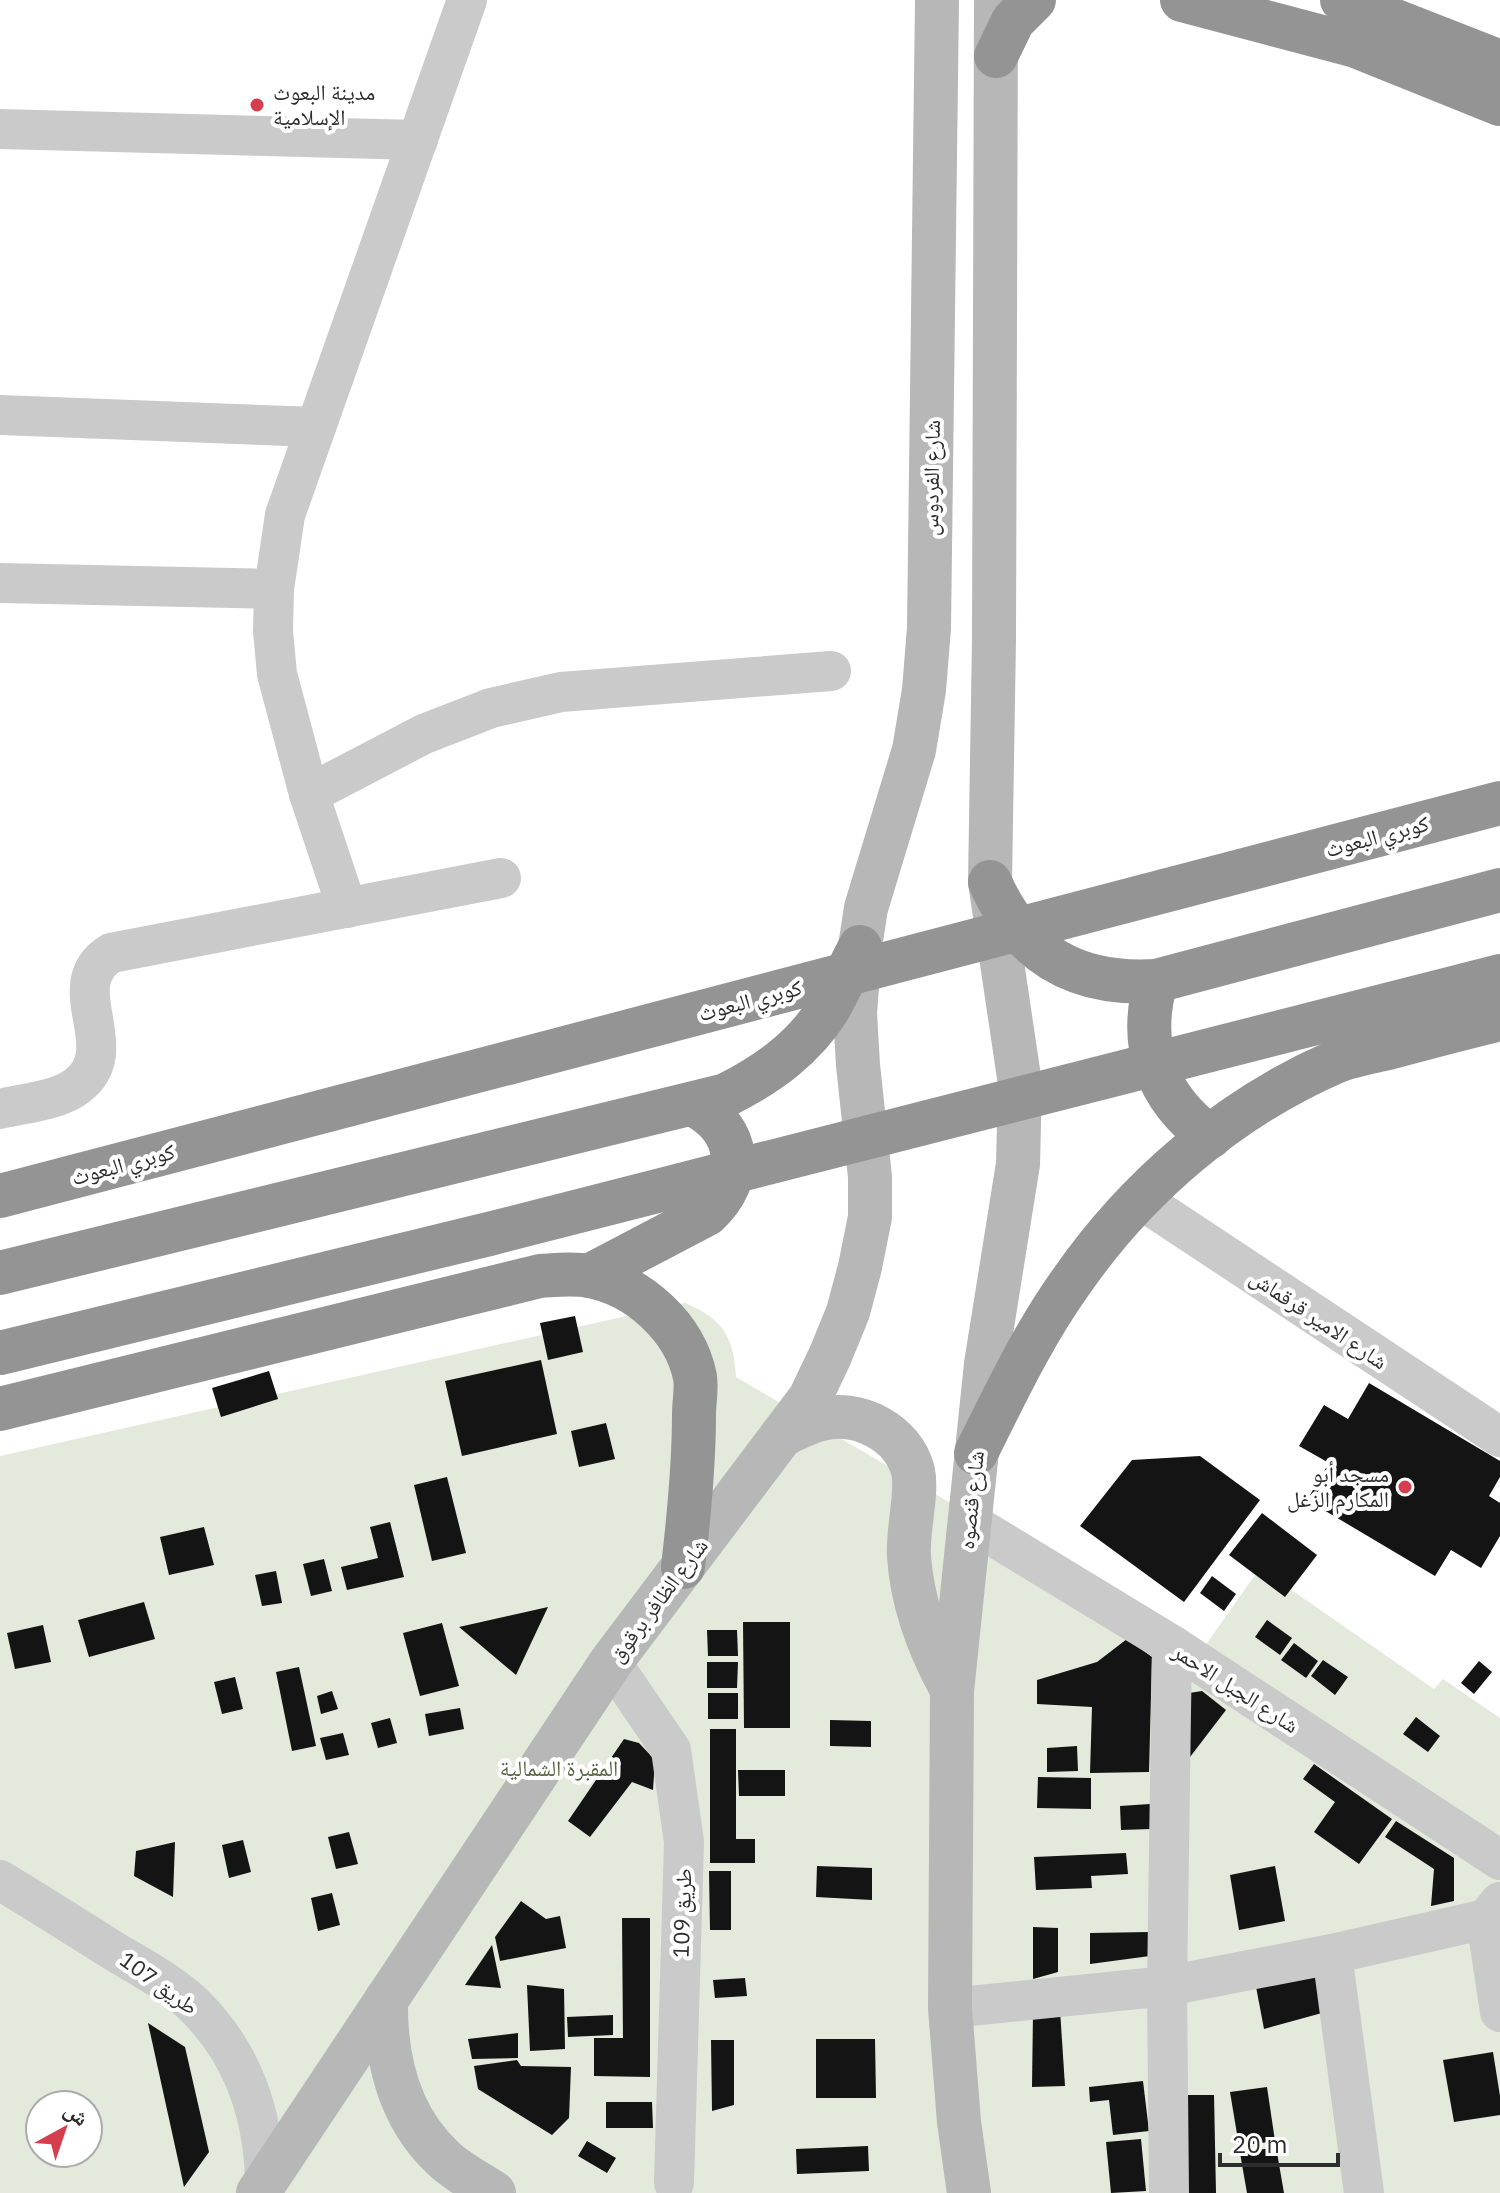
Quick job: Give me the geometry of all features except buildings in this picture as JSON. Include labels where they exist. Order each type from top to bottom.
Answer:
[{"type":"highway","points":[[996,56],[1013,21],[1034,0]]},
{"type":"highway","points":[[1182,0],[1356,46],[1500,104]]},
{"type":"highway","points":[[1342,0],[1500,62]]},
{"type":"highway","name":"كوبري البعوث","points":[[0,1196],[1500,803]]},
{"type":"highway","points":[[990,882],[1000,906],[1015,927],[1054,962],[1103,980],[1129,983],[1156,981],[1500,890]]},
{"type":"highway","points":[[0,1273],[694,1105],[737,1090],[785,1060],[809,1035],[829,1008],[860,947]]},
{"type":"highway","points":[[0,1353],[504,1230],[1500,976]]},
{"type":"highway","points":[[1156,981],[1148,1023],[1155,1067],[1176,1106],[1191,1123],[1210,1137]]},
{"type":"highway","points":[[976,1453],[1025,1356],[1070,1283],[1101,1242],[1140,1199],[1210,1137],[1282,1090],[1337,1061],[1500,1019]]},
{"type":"highway","points":[[589,1276],[707,1214],[720,1202],[729,1187],[733,1171],[729,1138],[709,1112],[694,1105]]},
{"type":"highway","points":[[0,1409],[540,1276],[589,1276],[636,1295],[657,1311],[674,1331],[687,1354],[695,1378],[695,1459],[683,1567]]},
{"type":"main road","name":"شارع الفردوس","points":[[860,947],[866,908],[885,854],[914,750],[924,690],[929,628],[937,0]]},
{"type":"main road","points":[[990,882],[996,0]]},
{"type":"main road","name":"شارع قنصوه","points":[[969,2193],[959,2122],[950,2008],[952,1691],[986,1364],[1018,1164],[1020,1084],[990,882]]},
{"type":"main road","name":"شارع الظافر برقوق","points":[[261,2188],[611,1662],[810,1398],[848,1312],[870,1217],[870,1177],[855,1013],[860,947]]},
{"type":"main road","points":[[782,1435],[819,1419],[840,1416],[859,1419],[885,1432],[905,1454],[913,1472],[909,1554],[913,1582],[927,1637],[952,1691]]},
{"type":"main road","points":[[386,2000],[386,2033],[391,2067],[413,2120],[444,2160],[494,2193]]},
{"type":"main road","points":[[939,2193],[939,2174],[945,2151],[959,2122]]},
{"type":"street","points":[[347,908],[309,794],[277,674],[273,631],[274,589],[285,515],[467,0]]},
{"type":"street","points":[[0,129],[418,140]]},
{"type":"street","points":[[0,415],[316,427]]},
{"type":"street","points":[[0,583],[274,589]]},
{"type":"street","points":[[309,794],[424,734],[491,708],[561,692],[831,671]]},
{"type":"street","points":[[0,1109],[59,1095],[77,1087],[90,1073],[97,1056],[89,987],[91,973],[98,961],[111,953],[501,878]]},
{"type":"street","name":"شارع الامير قرقماش","points":[[1140,1199],[1500,1437]]},
{"type":"street","name":"شارع الجبل الاحمر","points":[[968,1521],[1172,1645],[1500,1860]]},
{"type":"street","points":[[1169,2193],[1167,1986],[1172,1645]]},
{"type":"street","name":"طريق 109","points":[[611,1662],[671,1750],[684,1842],[674,2183]]},
{"type":"street","name":"طريق 107","points":[[0,1880],[165,1982],[193,2005],[218,2032],[238,2062],[251,2092],[262,2134],[261,2188]]},
{"type":"street","points":[[950,2008],[1167,1986],[1332,1954],[1493,1910],[1500,2012]]},
{"type":"street","points":[[1332,1954],[1364,2193]]},
{"type":"green space","name":"المقبرة الشمالية","points":[[685,1303],[709,1316],[724,1331],[733,1351],[736,1377],[1051,1562],[1198,1656],[1260,1568],[1434,1689],[1443,1679],[1500,1718],[1500,2193],[0,2193],[0,1456]]},
{"type":"place","name":"مدينة البعوث الإسلامية","points":[[257,105]]},
{"type":"place","name":"مسجد أبو المكارم الزغل","points":[[1405,1487]]}]
